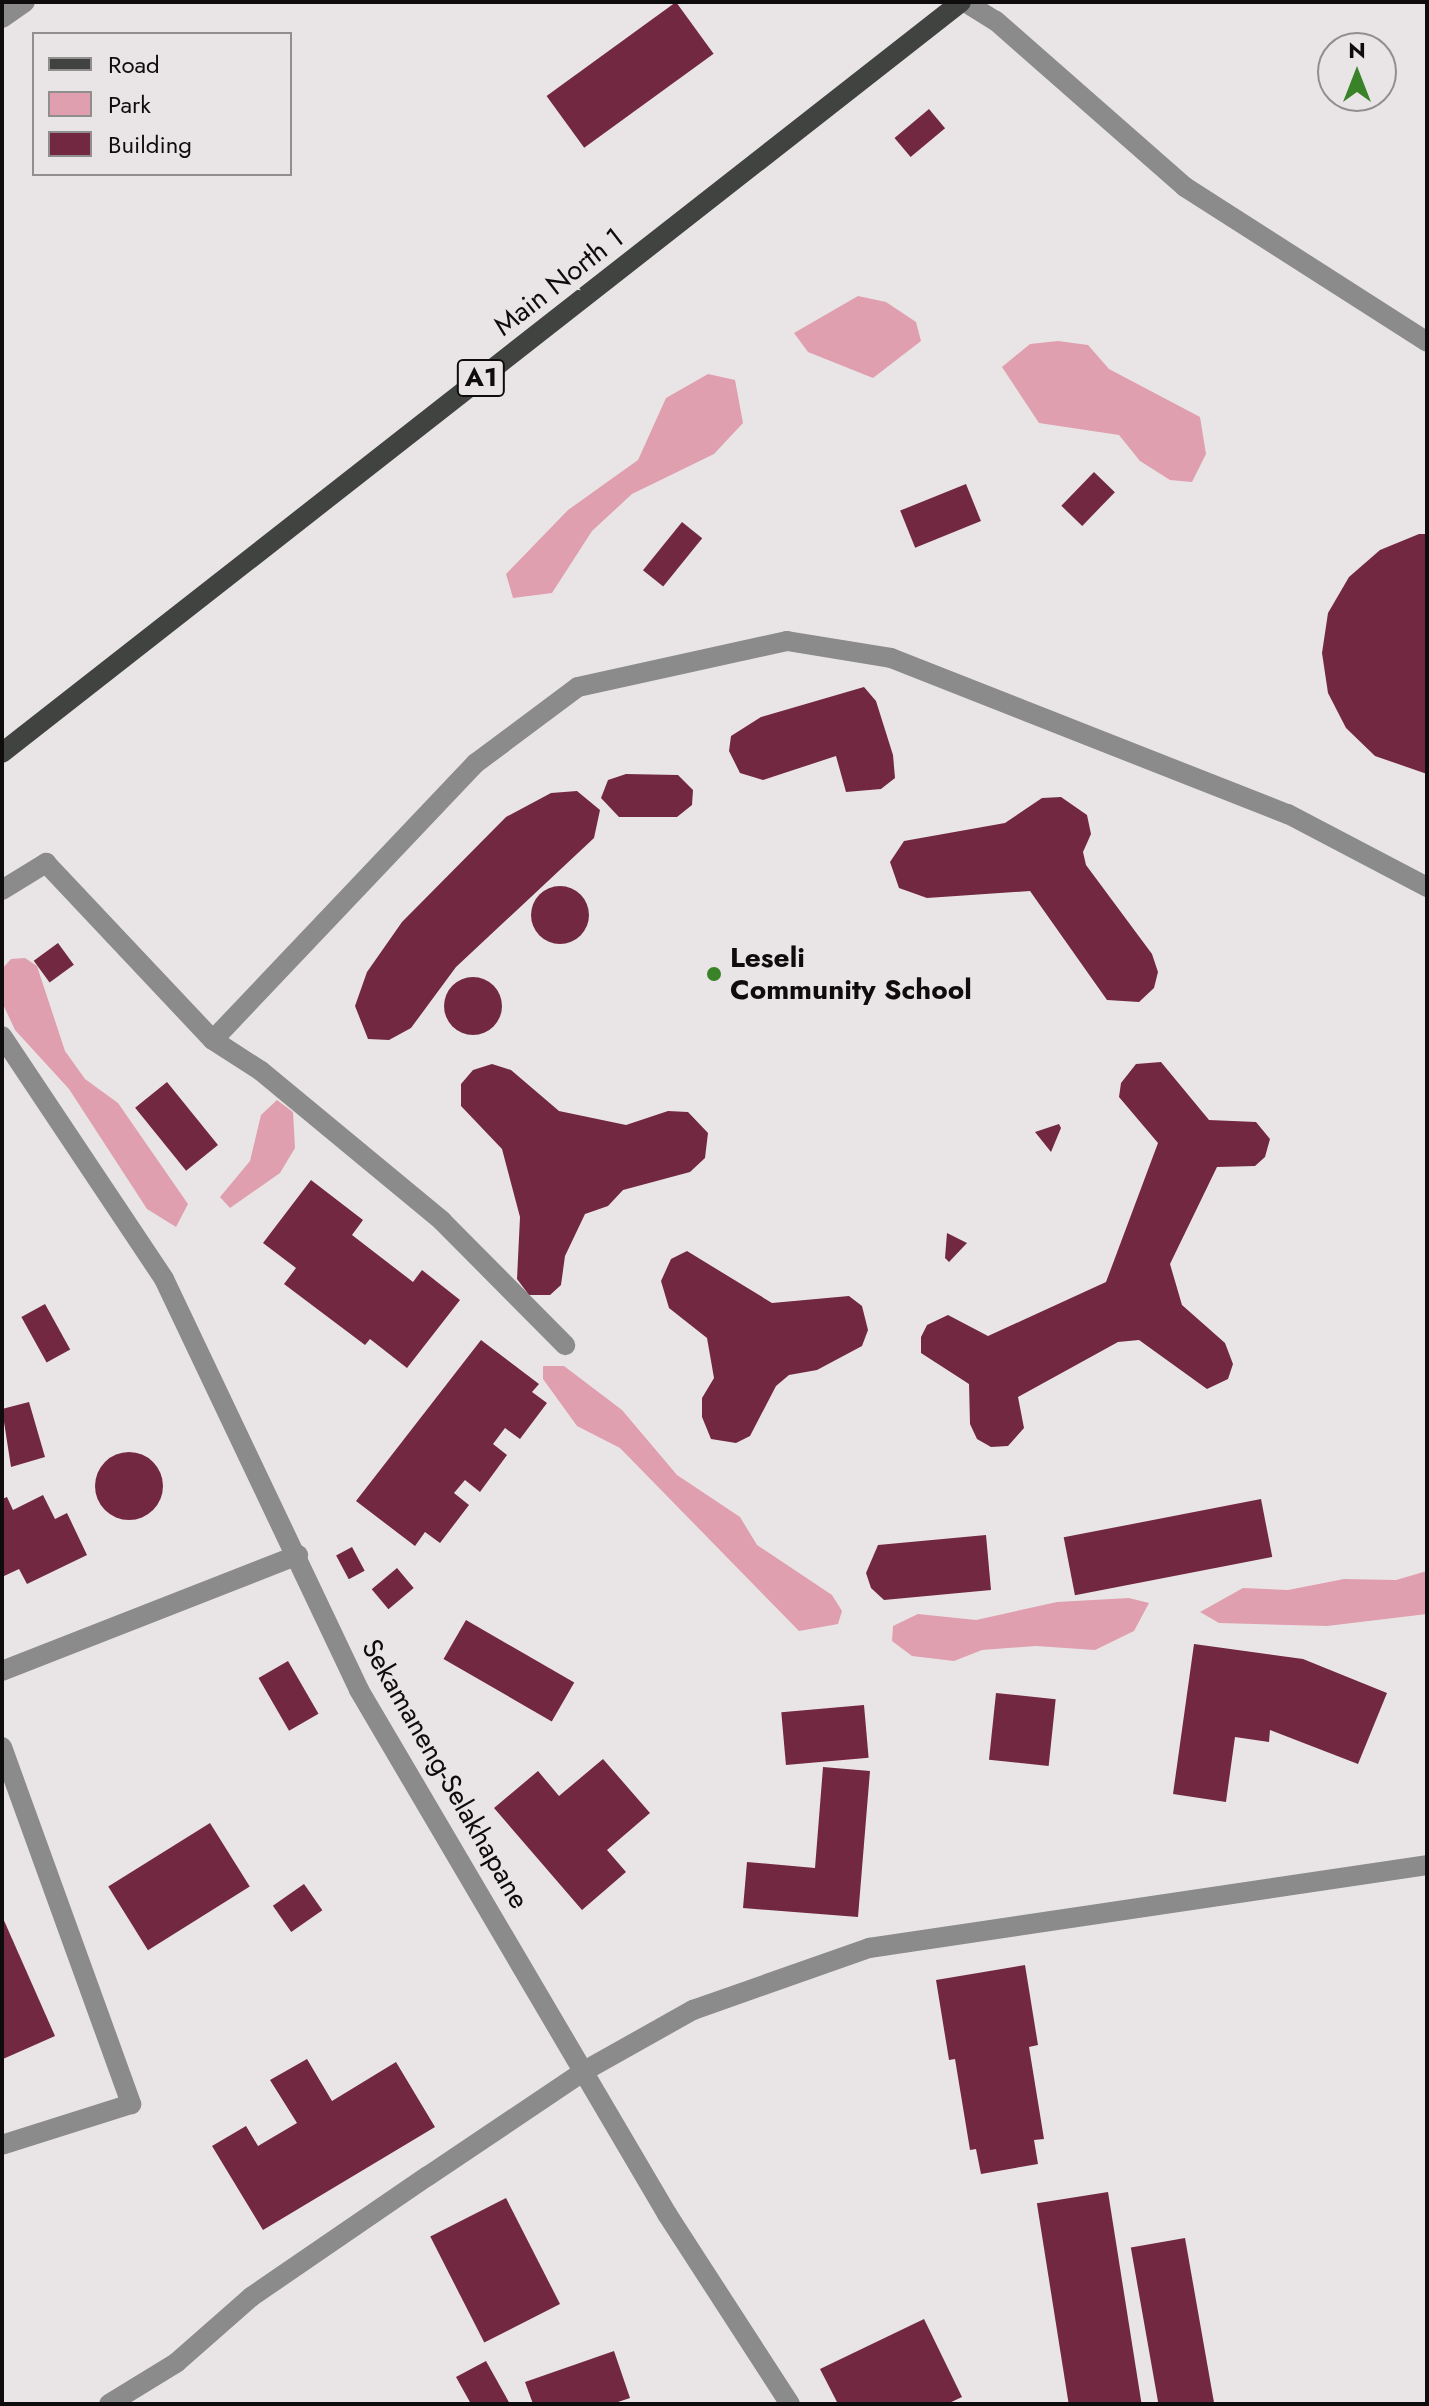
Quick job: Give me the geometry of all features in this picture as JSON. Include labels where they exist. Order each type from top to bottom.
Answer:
[{"type":"main road","name":"Main North 1","points":[[2,753],[963,2]]},
{"type":"street","points":[[2,18],[25,2]]},
{"type":"street","points":[[963,2],[996,21],[1185,187],[1427,342]]},
{"type":"street","points":[[213,1040],[476,763],[578,687],[787,641],[905,663],[1288,814],[1427,887]]},
{"type":"street","points":[[2,890],[46,863],[213,1040],[261,1071],[442,1221],[565,1345]]},
{"type":"street","name":"Sekamaneng-Selakhapane","points":[[2,1036],[164,1279],[298,1555],[359,1690],[586,2070],[667,2214],[790,2404]]},
{"type":"street","points":[[2,1671],[298,1555]]},
{"type":"street","points":[[2,1747],[131,2104],[2,2145]]},
{"type":"street","points":[[109,2404],[176,2363],[251,2297],[586,2070],[693,2010],[869,1948],[1427,1865]]},
{"type":"green space","points":[[858,296],[886,302],[916,322],[921,341],[873,378],[808,352],[794,333]]},
{"type":"green space","points":[[1058,341],[1088,345],[1109,369],[1200,417],[1206,454],[1192,482],[1170,480],[1140,461],[1119,435],[1039,423],[1002,367],[1030,344]]},
{"type":"green space","points":[[708,374],[735,380],[743,423],[714,454],[632,494],[592,531],[552,593],[513,598],[506,574],[568,510],[638,460],[666,398]]},
{"type":"green space","points":[[25,958],[37,966],[65,1051],[85,1079],[118,1103],[188,1204],[176,1227],[147,1209],[69,1089],[15,1030],[2,1002],[2,969],[11,959]]},
{"type":"green space","points":[[277,1100],[293,1112],[295,1148],[280,1173],[230,1208],[220,1197],[250,1161],[261,1115]]},
{"type":"green space","points":[[543,1366],[564,1366],[622,1410],[677,1475],[740,1517],[757,1545],[832,1595],[842,1611],[838,1624],[799,1631],[620,1448],[577,1426],[543,1379]]},
{"type":"green space","points":[[1427,1571],[1427,1614],[1327,1626],[1219,1623],[1200,1612],[1243,1588],[1288,1590],[1344,1579],[1396,1580]]},
{"type":"green space","points":[[1129,1598],[1149,1603],[1134,1631],[1095,1650],[1036,1646],[982,1650],[954,1661],[912,1656],[892,1641],[893,1626],[918,1614],[976,1620],[1057,1602]]},
{"type":"building","points":[[676,2],[714,54],[584,148],[547,96]]},
{"type":"building","points":[[929,109],[945,128],[911,157],[895,138]]},
{"type":"building","points":[[1094,472],[1115,492],[1082,526],[1061,506]]},
{"type":"building","points":[[966,484],[981,521],[915,548],[900,511]]},
{"type":"building","points":[[682,522],[702,538],[663,587],[643,570]]},
{"type":"building","points":[[1419,534],[1427,534],[1427,774],[1375,756],[1346,728],[1328,693],[1322,653],[1328,613],[1349,577],[1380,550]]},
{"type":"building","points":[[864,687],[876,701],[893,755],[895,778],[881,789],[846,792],[836,756],[763,780],[740,773],[729,751],[731,736],[761,717]]},
{"type":"building","points":[[626,774],[678,775],[693,790],[692,805],[677,817],[619,817],[601,798],[608,780]]},
{"type":"building","points":[[577,791],[600,810],[594,838],[456,967],[411,1028],[389,1040],[368,1039],[355,1006],[367,972],[402,922],[506,817],[551,793]]},
{"type":"building","points":[[1061,797],[1087,815],[1091,834],[1083,852],[1086,865],[1152,954],[1158,972],[1154,988],[1139,1002],[1107,1000],[1030,891],[927,898],[899,888],[890,862],[904,841],[1005,823],[1042,798]]},
{"type":"building","points":[[560,886],[580,895],[589,915],[580,935],[560,944],[540,935],[531,915],[540,895]]},
{"type":"building","points":[[58,943],[74,965],[50,982],[34,961]]},
{"type":"building","points":[[473,977],[494,985],[502,1006],[494,1027],[473,1035],[452,1027],[444,1006],[452,985]]},
{"type":"building","points":[[1161,1062],[1209,1120],[1256,1122],[1270,1139],[1265,1157],[1255,1166],[1217,1167],[1170,1264],[1182,1305],[1225,1343],[1233,1364],[1228,1379],[1207,1389],[1139,1340],[1118,1342],[1018,1397],[1024,1428],[1008,1446],[991,1447],[977,1439],[970,1424],[969,1384],[921,1353],[921,1337],[927,1325],[948,1315],[988,1336],[1106,1282],[1158,1143],[1119,1097],[1121,1083],[1136,1064]]},
{"type":"building","points":[[492,1064],[511,1070],[559,1111],[626,1125],[668,1111],[688,1112],[708,1133],[705,1158],[690,1172],[623,1190],[608,1206],[585,1214],[565,1256],[561,1285],[550,1295],[529,1295],[517,1279],[520,1217],[502,1149],[461,1106],[461,1084],[473,1070]]},
{"type":"building","points":[[167,1082],[218,1145],[186,1171],[135,1108]]},
{"type":"building","points":[[1059,1124],[1061,1128],[1051,1152],[1035,1132]]},
{"type":"building","points":[[311,1180],[363,1220],[352,1235],[413,1282],[422,1270],[460,1300],[407,1368],[370,1339],[365,1345],[284,1284],[296,1268],[263,1243]]},
{"type":"building","points":[[947,1233],[967,1243],[949,1262],[945,1258]]},
{"type":"building","points":[[687,1251],[772,1303],[849,1296],[862,1306],[868,1330],[862,1346],[817,1370],[789,1375],[776,1386],[750,1436],[736,1443],[711,1439],[702,1417],[702,1398],[714,1378],[707,1338],[669,1308],[661,1281],[671,1259]]},
{"type":"building","points":[[45,1304],[70,1349],[47,1363],[21,1317]]},
{"type":"building","points":[[481,1340],[539,1384],[532,1392],[547,1403],[520,1439],[505,1428],[493,1444],[507,1455],[480,1492],[465,1480],[454,1493],[469,1505],[440,1543],[425,1532],[415,1546],[356,1501]]},
{"type":"building","points":[[29,1402],[45,1457],[11,1467],[2,1409]]},
{"type":"building","points":[[129,1452],[153,1462],[163,1486],[153,1510],[129,1520],[105,1510],[95,1486],[105,1462]]},
{"type":"building","points":[[43,1495],[55,1519],[67,1513],[87,1555],[27,1584],[19,1569],[2,1577],[2,1499],[7,1497],[13,1510]]},
{"type":"building","points":[[1261,1499],[1272,1557],[1075,1595],[1064,1537]]},
{"type":"building","points":[[986,1535],[991,1590],[884,1600],[871,1588],[866,1573],[878,1545]]},
{"type":"building","points":[[352,1547],[365,1571],[349,1579],[336,1555]]},
{"type":"building","points":[[397,1568],[414,1588],[388,1609],[372,1589]]},
{"type":"building","points":[[466,1620],[574,1682],[552,1721],[444,1659]]},
{"type":"building","points":[[1194,1644],[1303,1659],[1387,1693],[1358,1764],[1270,1730],[1269,1742],[1235,1737],[1226,1802],[1173,1794]]},
{"type":"building","points":[[288,1661],[318,1714],[289,1731],[259,1678]]},
{"type":"building","points":[[996,1693],[1056,1699],[1049,1766],[989,1760]]},
{"type":"building","points":[[864,1705],[869,1758],[786,1765],[781,1712]]},
{"type":"building","points":[[603,1759],[650,1813],[607,1850],[626,1872],[582,1910],[494,1808],[538,1771],[559,1796]]},
{"type":"building","points":[[823,1767],[870,1771],[858,1917],[743,1908],[747,1862],[815,1868]]},
{"type":"building","points":[[210,1823],[250,1887],[148,1950],[108,1887]]},
{"type":"building","points":[[304,1884],[322,1910],[291,1932],[273,1906]]},
{"type":"building","points":[[2,1916],[55,2036],[3,2059],[2,2056]]},
{"type":"building","points":[[1025,1965],[1038,2045],[1029,2047],[1044,2139],[1034,2140],[1038,2164],[981,2174],[976,2149],[970,2150],[955,2059],[949,2060],[936,1980]]},
{"type":"building","points":[[307,2059],[332,2101],[396,2062],[435,2127],[263,2230],[212,2146],[246,2126],[258,2146],[297,2123],[270,2080]]},
{"type":"building","points":[[1108,2192],[1142,2404],[1069,2404],[1037,2203]]},
{"type":"building","points":[[506,2198],[560,2304],[484,2343],[430,2237]]},
{"type":"building","points":[[1185,2238],[1214,2403],[1158,2404],[1131,2248]]},
{"type":"building","points":[[924,2319],[962,2397],[947,2404],[838,2404],[820,2369]]},
{"type":"building","points":[[614,2351],[630,2398],[612,2404],[533,2404],[525,2382]]},
{"type":"building","points":[[486,2361],[510,2404],[471,2404],[456,2377]]},
{"type":"place","name":"Leseli Community School","points":[[714,974]]}]
